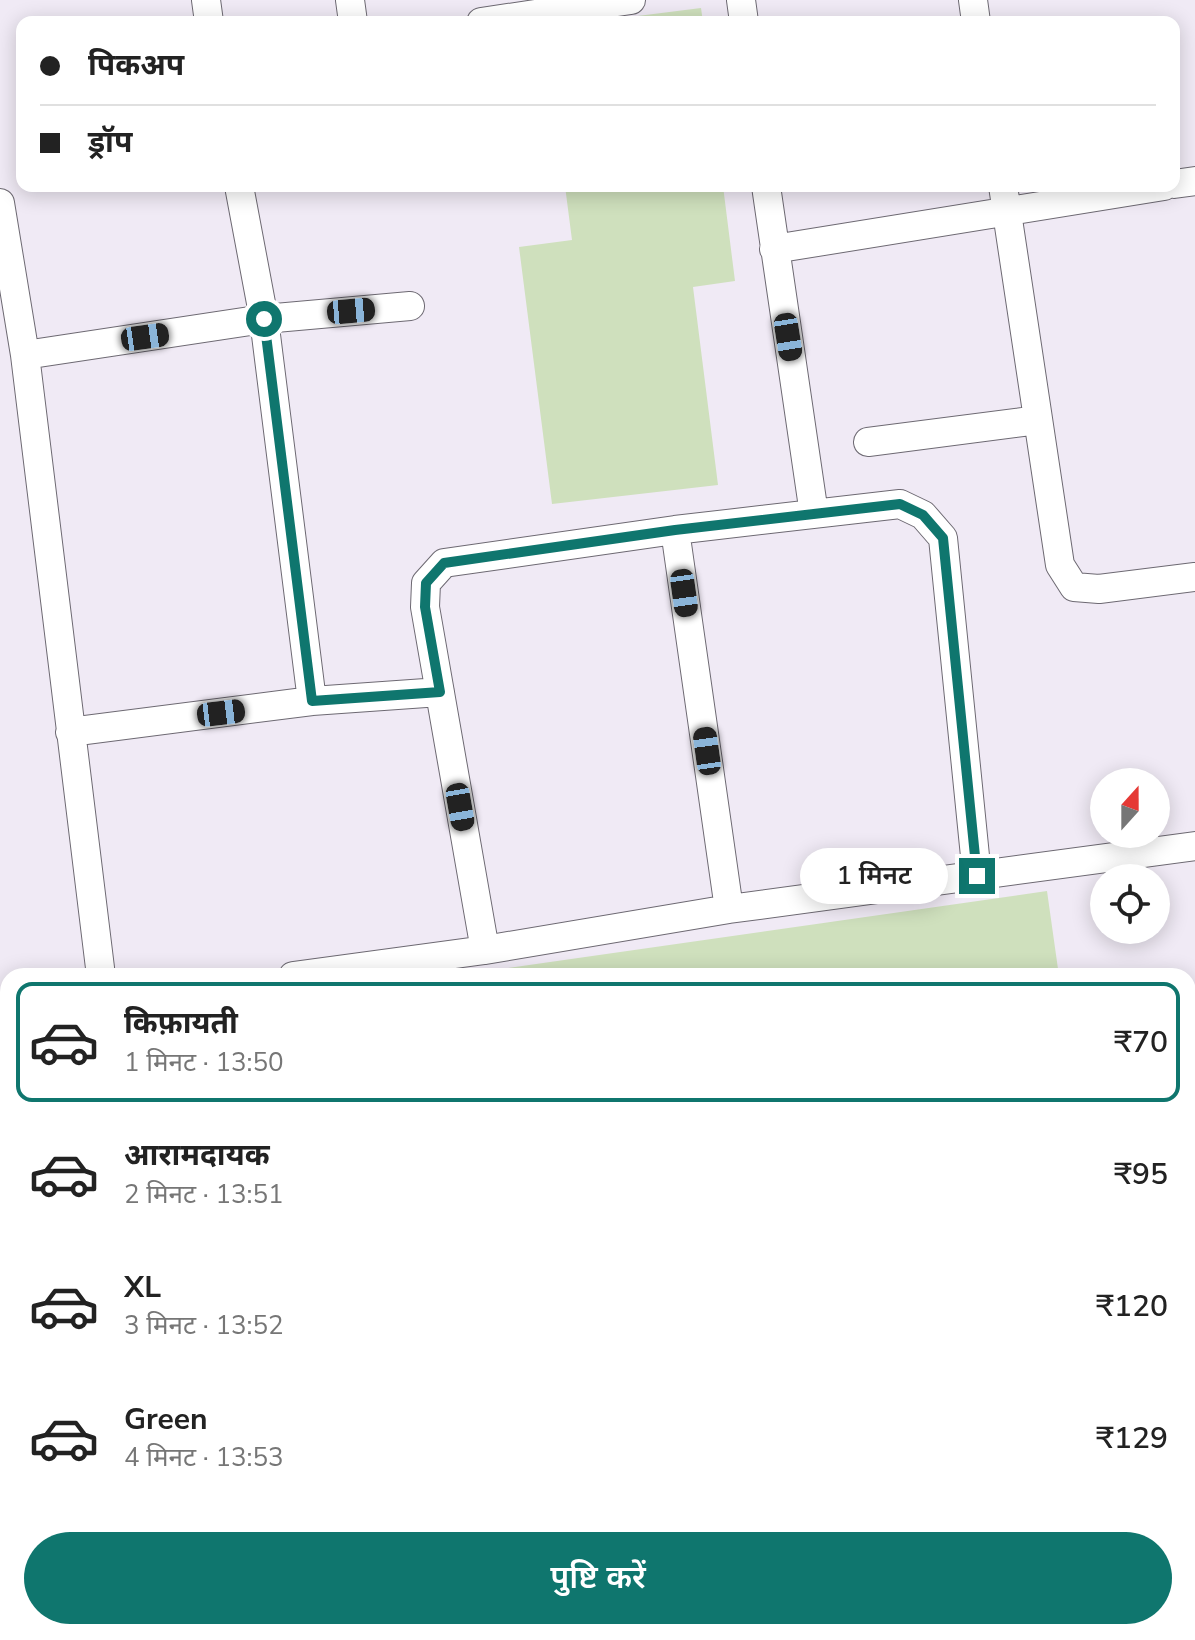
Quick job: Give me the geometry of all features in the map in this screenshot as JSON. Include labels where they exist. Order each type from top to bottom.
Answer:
[{"type":"street","points":[[519,16],[614,1]]},
{"type":"street","points":[[240,192],[264,319],[312,701]]},
{"type":"street","points":[[767,192],[814,514]]},
{"type":"street","points":[[774,249],[1005,200],[1096,192]]},
{"type":"street","points":[[1005,200],[1060,565],[1074,587],[1099,589],[1195,577]]},
{"type":"street","points":[[0,203],[25,355],[100,968]]},
{"type":"street","points":[[25,355],[264,319],[410,306]]},
{"type":"street","points":[[868,442],[1038,420]]},
{"type":"street","points":[[485,950],[425,607],[426,583],[444,563],[675,530],[900,504],[923,515],[943,538],[977,876]]},
{"type":"street","points":[[675,530],[729,909]]},
{"type":"street","points":[[70,732],[312,701],[440,692]]},
{"type":"street","points":[[352,968],[485,950],[729,909],[1195,846]]},
{"type":"green space","points":[[701,8],[702,16],[638,16]]},
{"type":"green space","points":[[566,192],[724,192],[735,281],[693,287],[718,485],[552,504],[519,247],[572,240]]},
{"type":"green space","points":[[1047,891],[1058,968],[508,968]]},
{"type":"route","points":[[264,319],[312,701],[440,692],[425,607],[426,583],[444,563],[675,530],[900,504],[923,515],[943,538],[977,876]]}]
